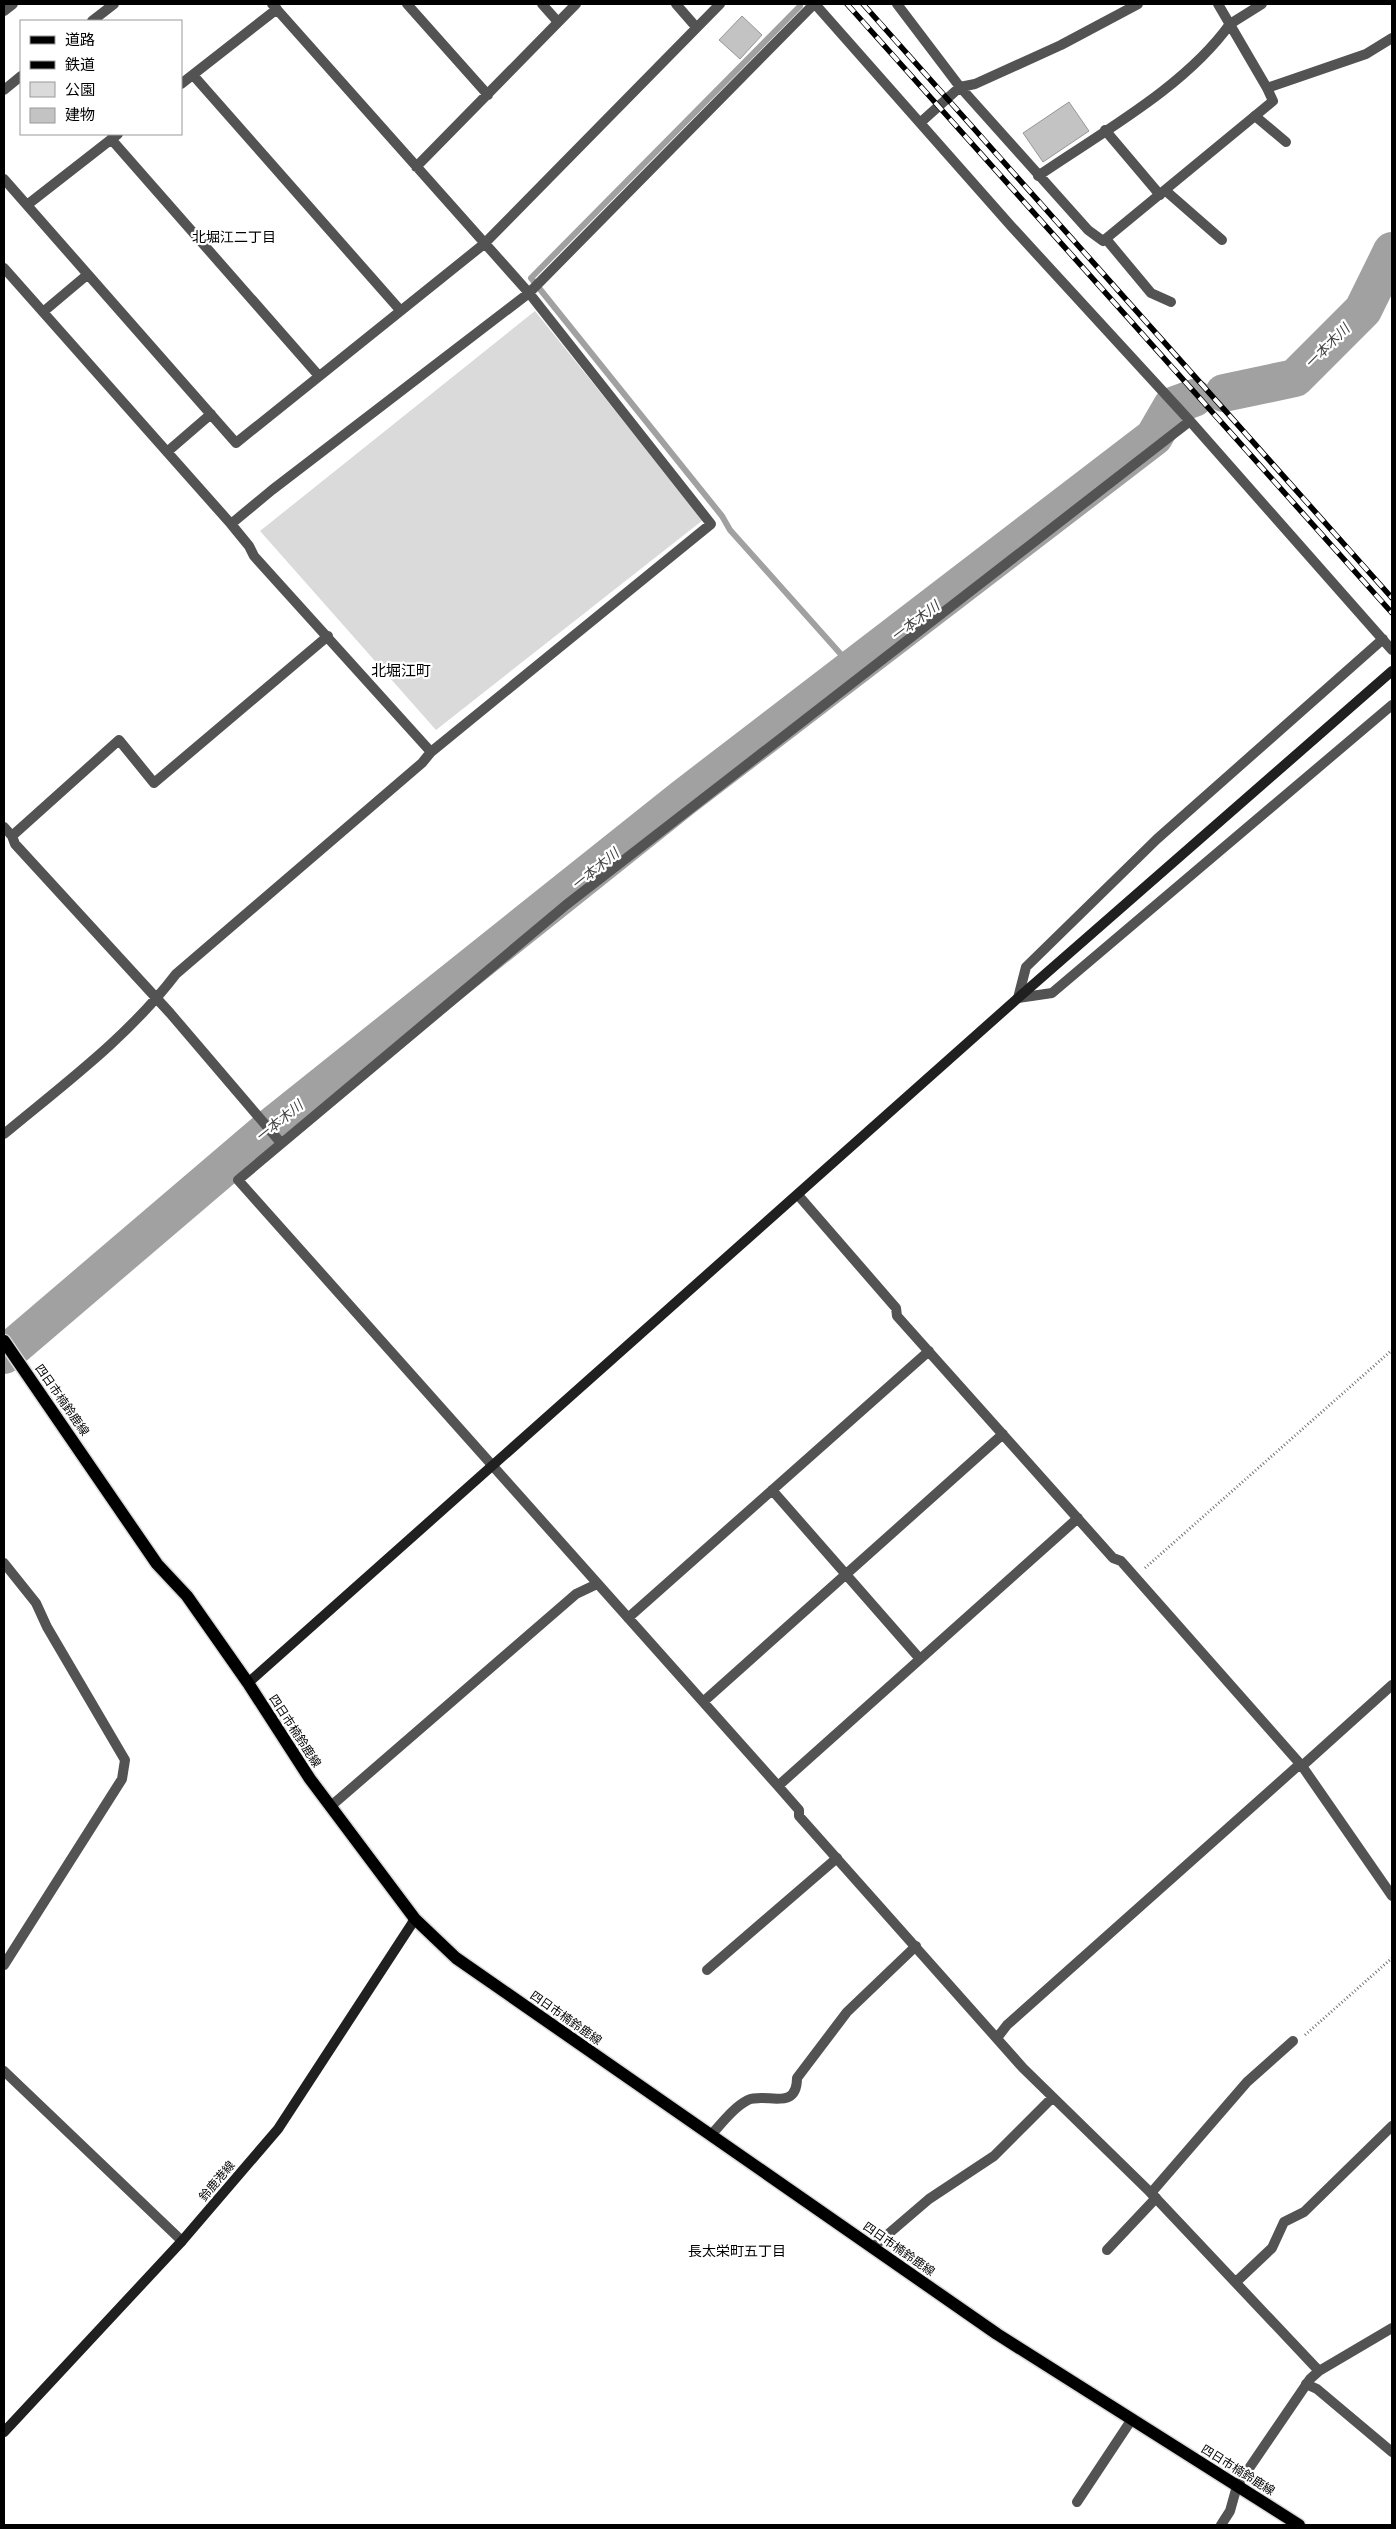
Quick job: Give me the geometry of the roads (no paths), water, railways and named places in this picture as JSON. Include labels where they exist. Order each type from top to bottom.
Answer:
[{"type":"main road","name":"四日市楠鈴鹿線","points":[[4,1341],[157,1564],[187,1596],[248,1683],[330,1806],[415,1919],[456,1958],[997,2334],[1299,2525]]},
{"type":"street","points":[[4,11],[14,4]]},
{"type":"street","points":[[93,20],[114,4]]},
{"type":"street","points":[[407,4],[488,95]]},
{"type":"street","points":[[542,4],[558,22]]},
{"type":"street","points":[[416,167],[576,4]]},
{"type":"street","points":[[676,4],[696,27]]},
{"type":"street","points":[[4,179],[236,443],[484,244],[720,4]]},
{"type":"street","points":[[231,524],[272,490],[534,287],[815,4],[1011,226],[1190,421],[1392,650]]},
{"type":"street","points":[[897,4],[960,87],[1088,230],[1103,241],[1273,101],[1218,4]]},
{"type":"street","points":[[921,122],[960,87],[975,84],[1061,45],[1138,4]]},
{"type":"street","points":[[1038,176],[1180,76],[1222,36],[1230,24],[1262,4]]},
{"type":"street","points":[[4,1134],[124,1034],[156,1000],[176,974],[422,763],[431,752],[711,524],[534,287],[484,244],[274,6],[182,83]]},
{"type":"street","points":[[1267,88],[1366,54],[1392,38]]},
{"type":"street","points":[[193,75],[400,310]]},
{"type":"street","points":[[4,90],[20,77]]},
{"type":"street","points":[[1255,116],[1286,142]]},
{"type":"street","points":[[1105,130],[1163,193],[1222,240]]},
{"type":"street","points":[[27,205],[115,136],[319,376]]},
{"type":"street","points":[[1106,239],[1151,293],[1171,302]]},
{"type":"street","points":[[4,268],[231,524],[249,546],[254,556],[431,752]]},
{"type":"street","points":[[43,312],[87,275]]},
{"type":"street","points":[[167,452],[211,414]]},
{"type":"street","points":[[1190,421],[566,905],[238,1180],[778,1786],[799,1810],[799,1816],[997,2038],[1052,2098],[1153,2196],[1319,2371]]},
{"type":"street","points":[[12,836],[119,740],[154,783],[328,636]]},
{"type":"street","points":[[1018,998],[1026,968],[1129,866],[1382,639]]},
{"type":"street","points":[[248,1683],[1018,998],[1392,671]]},
{"type":"street","points":[[1018,998],[1052,994],[1392,705]]},
{"type":"street","points":[[4,827],[12,836],[15,844],[156,1000],[170,1013],[280,1143]]},
{"type":"street","points":[[798,1195],[896,1308],[897,1316],[1113,1558],[1121,1561],[1301,1765],[1392,1896]]},
{"type":"street","points":[[628,1618],[929,1351]]},
{"type":"street","points":[[703,1702],[1003,1434]]},
{"type":"street","points":[[772,1490],[920,1659]]},
{"type":"street","points":[[778,1786],[1078,1518]]},
{"type":"street","points":[[4,1563],[36,1603],[47,1627],[125,1760],[122,1779],[4,1965]]},
{"type":"street","points":[[330,1806],[576,1594],[597,1584]]},
{"type":"street","points":[[997,2038],[1008,2025],[1392,1685]]},
{"type":"street","points":[[708,1970],[837,1858]]},
{"type":"street","name":"鈴鹿港線","points":[[4,2432],[182,2241],[278,2129],[415,1919]]},
{"type":"street","points":[[711,2135],[739,2106],[748,2100],[756,2098],[782,2100],[792,2095],[797,2088],[797,2078],[847,2012],[916,1946]]},
{"type":"street","points":[[1107,2250],[1247,2082],[1293,2041]]},
{"type":"street","points":[[4,2071],[182,2241]]},
{"type":"street","points":[[873,2248],[929,2199],[994,2156],[1052,2098]]},
{"type":"street","points":[[1236,2282],[1272,2248],[1284,2222],[1304,2212],[1392,2126]]},
{"type":"street","points":[[1222,2525],[1230,2511],[1237,2486],[1306,2384],[1319,2371],[1391,2331]]},
{"type":"street","points":[[1306,2384],[1317,2389],[1392,2452]]},
{"type":"street","points":[[1077,2502],[1132,2419]]},
{"type":"waterway","points":[[800,6],[531,278],[722,516],[730,530],[846,660]]},
{"type":"waterway","name":"一本木川","points":[[1224,393],[1295,378],[1363,310],[1392,251]]},
{"type":"waterway","name":"一本木川","points":[[4,1355],[277,1122],[683,798],[1154,437],[1172,406],[1194,398]]},
{"type":"railway","points":[[847,4],[1392,613]]},
{"type":"railway","points":[[863,4],[1392,598]]},
{"type":"district","name":"北堀江二丁目","points":[[234,237]]},
{"type":"district","name":"北堀江町","points":[[401,671]]},
{"type":"district","name":"長太栄町五丁目","points":[[737,2251]]}]
